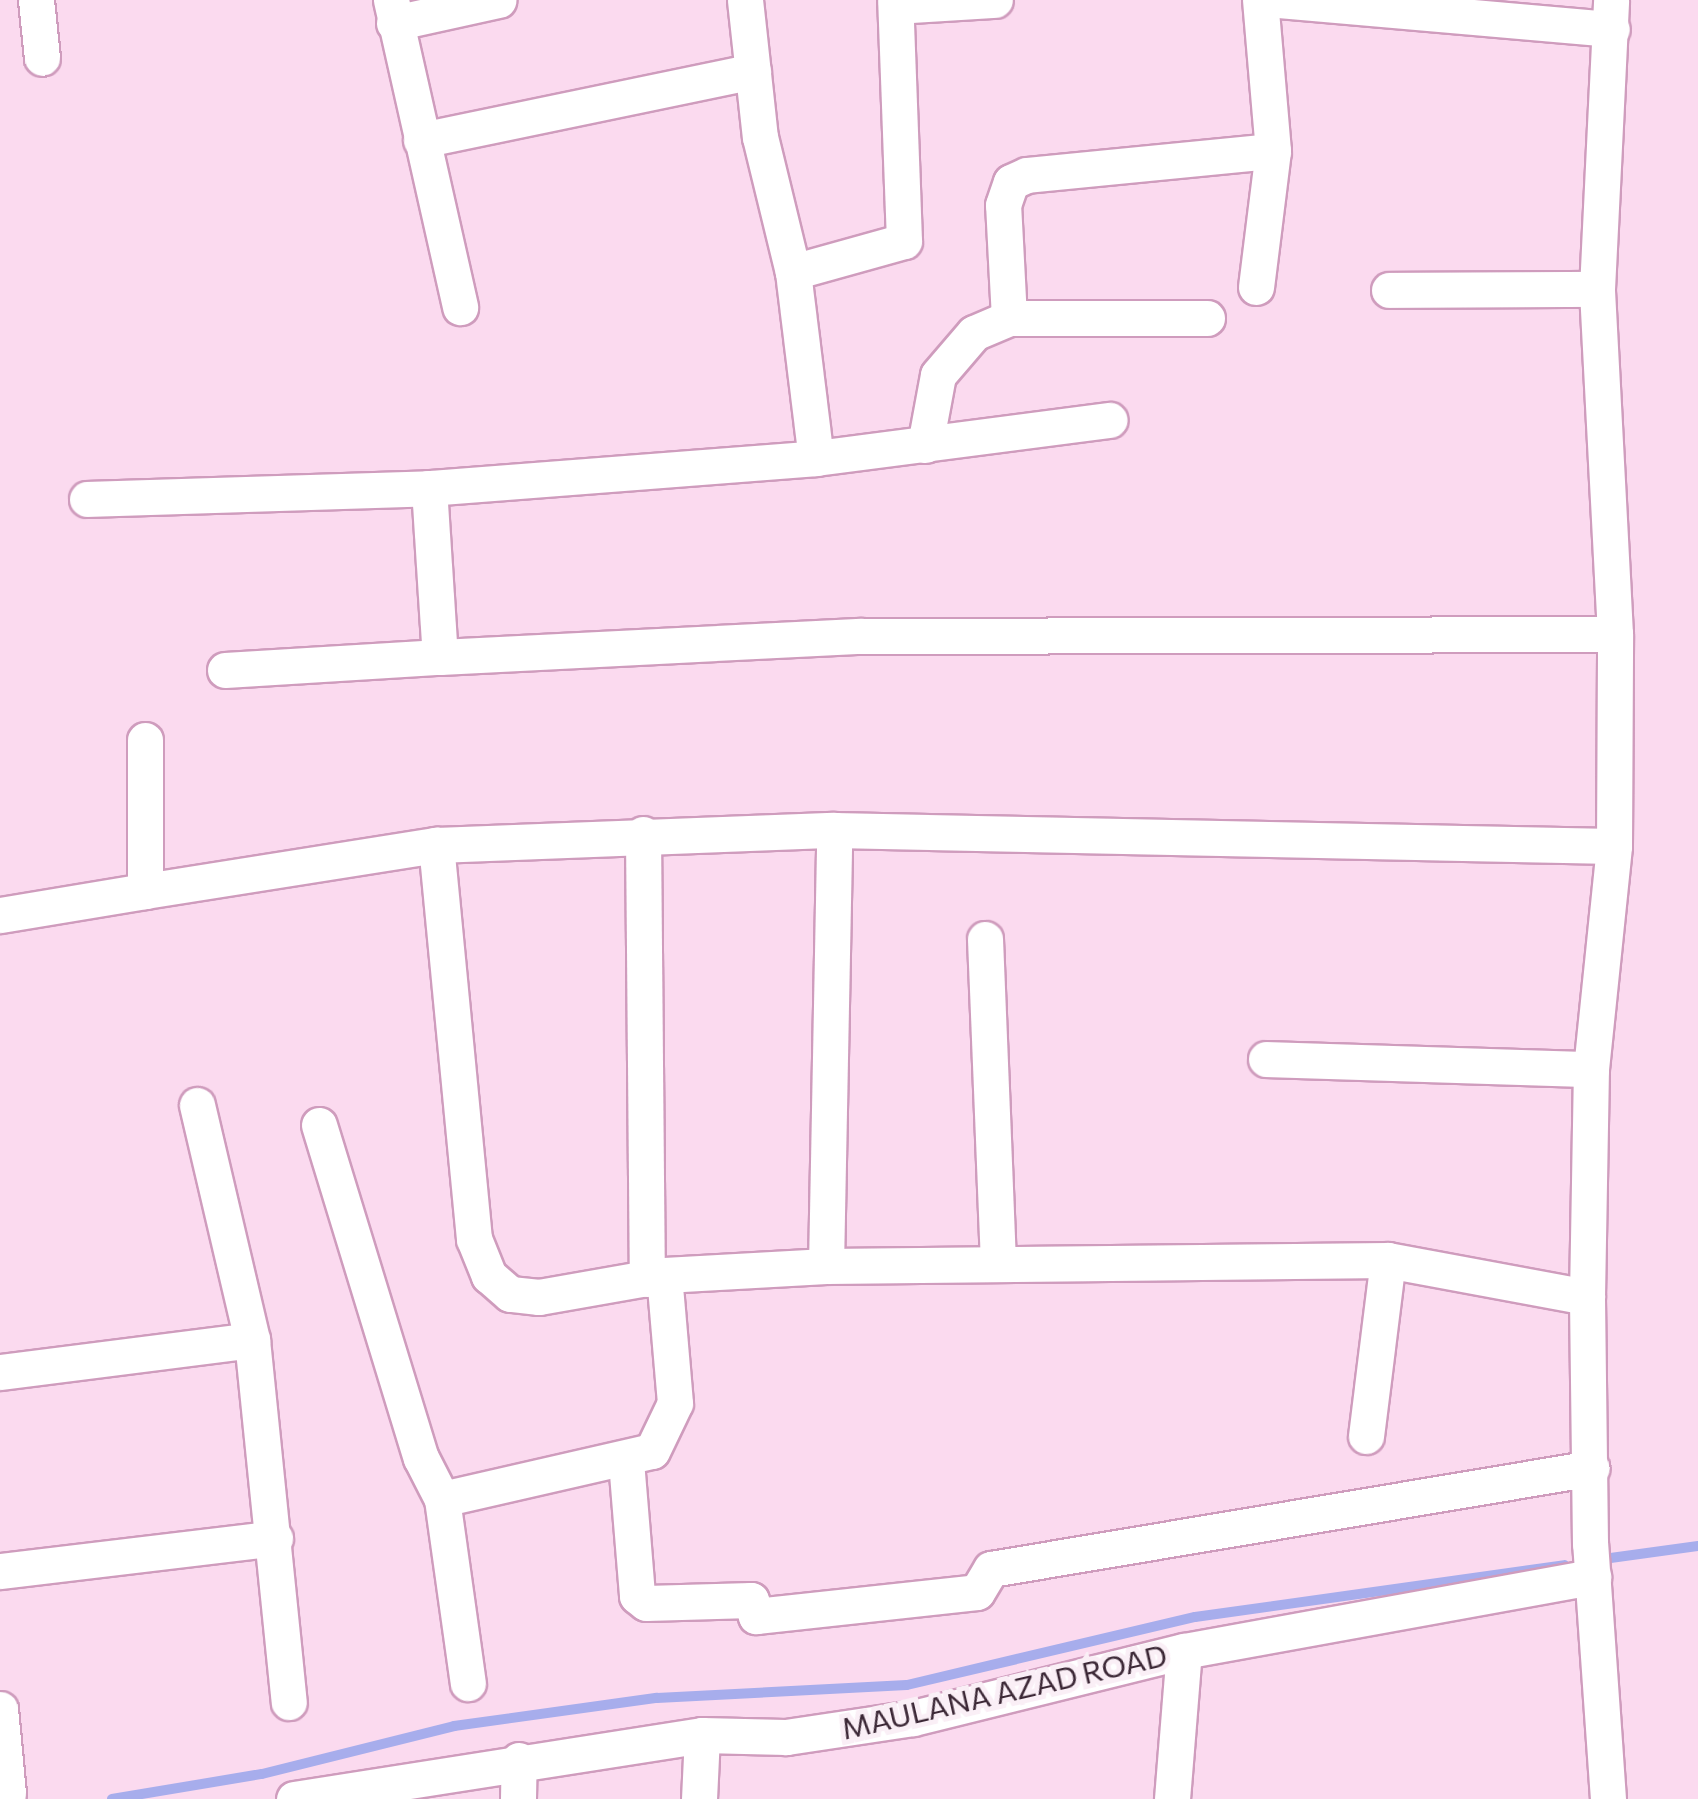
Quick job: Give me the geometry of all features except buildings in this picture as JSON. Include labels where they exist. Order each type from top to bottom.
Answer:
[{"type":"street","points":[[36,0],[42,58]]},
{"type":"street","points":[[460,306],[392,11],[500,0]]},
{"type":"street","points":[[745,0],[760,137],[792,272],[816,458]]},
{"type":"street","points":[[792,272],[904,240],[896,3],[995,0]]},
{"type":"street","points":[[1256,287],[1272,151],[1260,0]]},
{"type":"street","points":[[1279,0],[1612,14],[1597,289],[1615,634],[1614,846],[1591,1069],[1587,1297],[1592,1561],[1608,1799]]},
{"type":"street","points":[[421,140],[753,71]]},
{"type":"street","points":[[1009,318],[1003,205],[1011,182],[1027,174],[1272,151]]},
{"type":"street","points":[[1389,290],[1597,289]]},
{"type":"street","points":[[925,445],[938,374],[974,332],[1009,318],[1207,318]]},
{"type":"street","points":[[87,499],[429,488],[816,458],[1110,420]]},
{"type":"street","points":[[429,488],[440,657]]},
{"type":"street","points":[[226,670],[861,636],[1615,634]]},
{"type":"street","points":[[145,740],[145,891]]},
{"type":"street","points":[[0,915],[436,844],[643,834],[834,830],[1614,846]]},
{"type":"street","points":[[826,1266],[834,830]]},
{"type":"street","points":[[442,1499],[626,1461],[652,1451],[676,1403],[656,1277],[643,834]]},
{"type":"street","points":[[436,844],[474,1239],[489,1276],[510,1294],[539,1297],[656,1277],[826,1266],[1388,1260],[1587,1297]]},
{"type":"street","points":[[985,939],[998,1264]]},
{"type":"street","points":[[1266,1059],[1591,1069]]},
{"type":"street","points":[[197,1105],[252,1340],[289,1702]]},
{"type":"street","points":[[319,1125],[421,1458],[442,1499],[468,1682]]},
{"type":"street","points":[[1366,1436],[1388,1260]]},
{"type":"street","points":[[0,1372],[252,1340]]},
{"type":"street","points":[[626,1461],[637,1596],[646,1603],[751,1600],[756,1616],[977,1592],[991,1570],[1592,1468]]},
{"type":"street","points":[[0,1571],[275,1538]]},
{"type":"street","name":"MAULANA AZAD ROAD","points":[[294,1799],[346,1795],[519,1760],[702,1735],[786,1737],[913,1718],[1184,1651],[1592,1561]]},
{"type":"street","points":[[1172,1799],[1184,1651]]},
{"type":"street","points":[[0,1709],[8,1794]]},
{"type":"street","points":[[699,1799],[702,1735]]},
{"type":"street","points":[[518,1799],[519,1760]]},
{"type":"waterway","points":[[1596,1560],[1698,1546]]},
{"type":"waterway","points":[[112,1799],[262,1774],[454,1726],[657,1698],[907,1685],[1195,1617],[1564,1565]]}]
